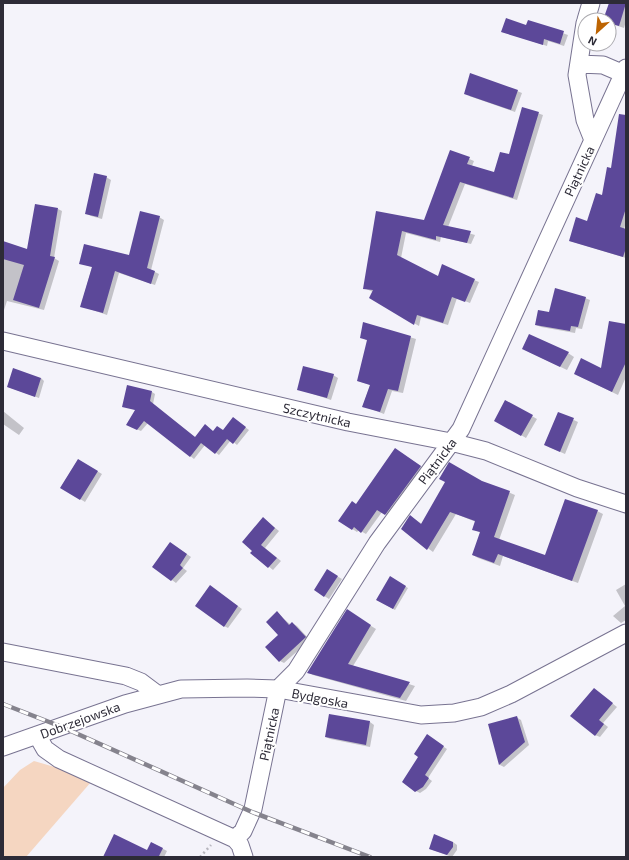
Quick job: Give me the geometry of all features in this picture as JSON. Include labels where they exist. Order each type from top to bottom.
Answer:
[{"type":"street","points":[[581,52],[577,75],[579,90],[585,120],[593,140]]},
{"type":"street","points":[[579,64],[603,65],[625,71]]},
{"type":"street","name":"Piątnicka","points":[[235,839],[243,831],[252,812],[278,689],[296,671],[377,543],[461,429],[625,71]]},
{"type":"street","name":"Szczytnicka","points":[[3,342],[348,422],[451,442],[486,451],[577,488],[626,504]]},
{"type":"street","name":"Bydgoska","points":[[157,694],[181,689],[278,689],[421,715],[454,713],[481,707],[511,694],[626,633]]},
{"type":"street","points":[[3,652],[126,676],[141,682],[157,694]]},
{"type":"street","name":"Dobrzejowska","points":[[3,747],[157,694]]},
{"type":"street","points":[[37,736],[45,749],[59,759],[235,839],[240,845],[244,857]]},
{"type":"shaded area","points":[[34,761],[58,768],[91,782],[26,857],[3,857],[3,788],[20,770]]},
{"type":"building","points":[[609,3],[626,3],[619,26],[617,25],[617,12],[606,12]]},
{"type":"building","points":[[506,18],[526,25],[528,20],[564,31],[560,44],[544,39],[543,45],[501,32]]},
{"type":"building","points":[[470,73],[518,90],[511,110],[464,94]]},
{"type":"building","points":[[522,107],[539,112],[513,198],[460,182],[443,225],[471,231],[467,243],[436,236],[436,240],[402,231],[397,255],[438,276],[442,264],[475,279],[465,302],[452,297],[443,323],[417,315],[414,325],[369,298],[373,290],[363,289],[376,211],[424,220],[450,150],[470,157],[467,164],[494,172],[500,152],[509,154]]},
{"type":"building","points":[[619,114],[626,115],[626,208],[620,227],[626,229],[626,248],[623,257],[569,241],[576,217],[587,221],[596,193],[602,195],[607,167],[611,168]]},
{"type":"building","points":[[94,173],[107,176],[98,217],[85,214]]},
{"type":"building","points":[[35,204],[58,208],[50,256],[55,257],[39,308],[13,300],[24,265],[3,259],[3,241],[27,249]]},
{"type":"building","points":[[140,211],[160,216],[147,268],[155,271],[151,284],[115,271],[103,313],[80,307],[92,267],[79,264],[84,244],[129,255]]},
{"type":"building","points":[[555,288],[586,297],[578,327],[571,326],[570,331],[535,325],[538,310],[549,312]]},
{"type":"building","points":[[609,321],[626,324],[626,362],[612,392],[574,374],[581,358],[601,368]]},
{"type":"building","points":[[363,322],[411,336],[398,391],[388,389],[380,412],[362,407],[370,385],[357,381],[367,340],[360,338]]},
{"type":"building","points":[[529,334],[569,352],[560,367],[522,349]]},
{"type":"building","points":[[303,366],[334,374],[327,398],[297,390]]},
{"type":"building","points":[[13,368],[41,378],[35,397],[7,387]]},
{"type":"building","points":[[127,385],[152,391],[150,401],[195,437],[205,424],[213,431],[217,426],[223,430],[233,417],[246,427],[233,444],[227,439],[215,454],[201,443],[190,457],[144,421],[137,430],[126,425],[135,410],[122,407]]},
{"type":"building","points":[[505,400],[533,415],[521,436],[494,421]]},
{"type":"building","points":[[558,412],[574,418],[560,452],[544,445]]},
{"type":"building","points":[[395,448],[421,466],[385,515],[377,510],[361,533],[354,527],[352,530],[338,521],[352,501],[356,504]]},
{"type":"building","points":[[78,459],[98,471],[80,500],[60,488]]},
{"type":"building","points":[[449,462],[482,481],[510,491],[494,537],[545,555],[565,499],[598,510],[572,581],[498,554],[494,563],[472,555],[480,532],[472,530],[475,521],[450,512],[427,550],[401,529],[410,515],[421,524],[445,482],[439,479]]},
{"type":"building","points":[[263,517],[275,528],[261,545],[277,558],[268,568],[250,553],[252,551],[242,542]]},
{"type":"building","points":[[170,542],[187,554],[180,565],[183,568],[171,581],[152,567]]},
{"type":"building","points":[[327,569],[338,576],[324,597],[314,590]]},
{"type":"building","points":[[390,576],[406,586],[393,609],[376,600]]},
{"type":"building","points":[[210,585],[238,606],[224,627],[195,606]]},
{"type":"building","points":[[347,609],[371,625],[348,664],[410,682],[400,698],[307,673]]},
{"type":"building","points":[[277,611],[289,625],[292,622],[306,637],[279,662],[265,647],[278,635],[266,622]]},
{"type":"building","points":[[594,688],[613,703],[599,720],[604,724],[595,736],[570,716]]},
{"type":"building","points":[[329,714],[370,721],[366,745],[325,737]]},
{"type":"building","points":[[517,716],[525,742],[499,765],[488,724]]},
{"type":"building","points":[[427,734],[444,746],[425,775],[429,778],[423,787],[415,792],[402,782],[418,757],[414,754]]},
{"type":"building","points":[[114,834],[147,850],[151,842],[163,848],[159,856],[161,857],[103,857]]},
{"type":"building","points":[[434,834],[453,842],[453,847],[447,855],[429,849]]},
{"type":"railway","points":[[3,704],[62,727],[252,812],[370,857]]}]
